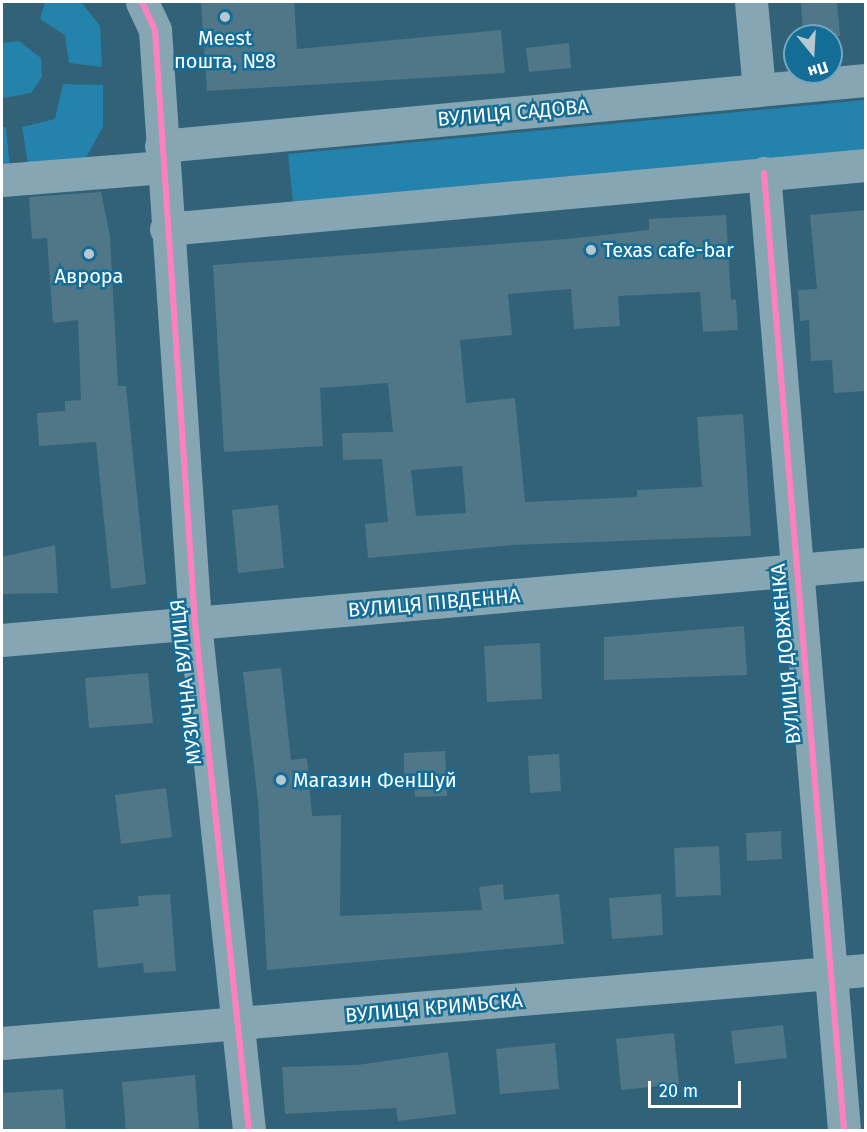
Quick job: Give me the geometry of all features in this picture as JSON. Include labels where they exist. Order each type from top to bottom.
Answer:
[{"type":"street","name":"МУЗИЧНА ВУЛИЦЯ","points":[[142,2],[154,30],[195,623],[240,1025],[249,1131]]},
{"type":"street","points":[[751,2],[759,90]]},
{"type":"street","name":"ВУЛИЦЯ САДОВА","points":[[2,180],[162,157],[866,80]]},
{"type":"street","points":[[166,229],[866,165]]},
{"type":"street","name":"ВУЛИЦЯ ДОВЖЕНКА","points":[[764,173],[795,572],[832,973],[844,1131]]},
{"type":"street","name":"ВУЛИЦЯ ПІВДЕННА","points":[[2,640],[866,564]]},
{"type":"street","name":"ВУЛИЦЯ КРИМЬСКА","points":[[2,1043],[240,1025],[866,970]]},
{"type":"shaded area","points":[[45,2],[81,2],[100,26],[102,67],[69,63],[65,35],[40,19]]},
{"type":"shaded area","points":[[19,41],[41,58],[42,77],[31,93],[3,98],[2,43]]},
{"type":"shaded area","points":[[63,84],[103,85],[103,127],[85,159],[28,164],[22,127],[55,119]]},
{"type":"shaded area","points":[[865,100],[865,153],[293,202],[288,154]]},
{"type":"shaded area","points":[[2,127],[6,127],[10,169],[2,169]]},
{"type":"building","points":[[201,2],[294,2],[297,49],[501,30],[505,73],[207,91]]},
{"type":"building","points":[[801,2],[837,2],[839,24],[802,24]]},
{"type":"building","points":[[569,43],[571,68],[529,72],[526,48]]},
{"type":"building","points":[[101,192],[110,237],[118,386],[126,386],[146,584],[111,589],[96,442],[39,446],[37,413],[65,411],[65,401],[81,400],[78,320],[53,323],[47,238],[32,239],[29,197]]},
{"type":"building","points":[[866,210],[866,391],[834,393],[832,360],[811,361],[809,320],[800,321],[798,290],[817,289],[810,215]]},
{"type":"building","points":[[726,215],[731,300],[736,299],[738,330],[703,332],[700,292],[618,296],[620,326],[574,329],[571,289],[508,294],[512,335],[460,340],[466,403],[515,398],[525,502],[637,497],[637,490],[702,487],[697,417],[743,414],[751,536],[514,545],[368,558],[365,524],[388,522],[382,459],[343,460],[342,433],[393,432],[388,383],[320,388],[323,446],[224,452],[213,265],[567,239],[649,230],[649,219]],"holes":[[[462,466],[466,513],[416,516],[411,470]]]},
{"type":"building","points":[[278,505],[284,568],[238,573],[232,510]]},
{"type":"building","points":[[55,545],[58,593],[2,594],[2,557]]},
{"type":"building","points":[[744,626],[747,675],[604,680],[604,637]]},
{"type":"building","points":[[540,643],[542,699],[487,702],[484,646]]},
{"type":"building","points":[[281,668],[291,760],[307,758],[312,816],[341,815],[340,916],[482,910],[479,887],[503,884],[504,900],[559,894],[564,944],[267,970],[258,802],[243,672]]},
{"type":"building","points":[[148,673],[153,723],[89,728],[85,678]]},
{"type":"building","points":[[445,751],[447,796],[415,797],[414,776],[404,777],[404,753]]},
{"type":"building","points":[[559,754],[561,791],[530,793],[528,756]]},
{"type":"building","points":[[166,788],[172,837],[121,844],[115,795]]},
{"type":"building","points":[[781,831],[782,859],[747,861],[746,833]]},
{"type":"building","points":[[719,846],[721,895],[676,897],[674,848]]},
{"type":"building","points":[[170,894],[176,971],[144,973],[143,963],[98,968],[93,910],[139,906],[138,896]]},
{"type":"building","points":[[661,894],[663,935],[612,939],[609,898]]},
{"type":"building","points":[[783,1025],[787,1058],[735,1064],[731,1031]]},
{"type":"building","points":[[674,1033],[679,1084],[621,1090],[616,1039]]},
{"type":"building","points":[[555,1043],[559,1089],[500,1094],[496,1049]]},
{"type":"building","points":[[448,1052],[456,1114],[398,1121],[396,1108],[285,1114],[282,1067],[357,1065]]},
{"type":"building","points":[[195,1075],[199,1129],[126,1131],[122,1082]]},
{"type":"building","points":[[63,1089],[66,1131],[2,1131],[2,1093]]},
{"type":"cycle path","points":[[142,2],[155,30],[195,623],[249,1130]]},
{"type":"cycle path","points":[[764,173],[844,1130]]},
{"type":"place","name":"Meest пошта, №8","points":[[225,17]]},
{"type":"place","name":"Texas cafe-bar","points":[[591,250]]},
{"type":"place","name":"Аврора","points":[[89,254]]},
{"type":"place","name":"Магазин ФенШуй","points":[[281,780]]}]
